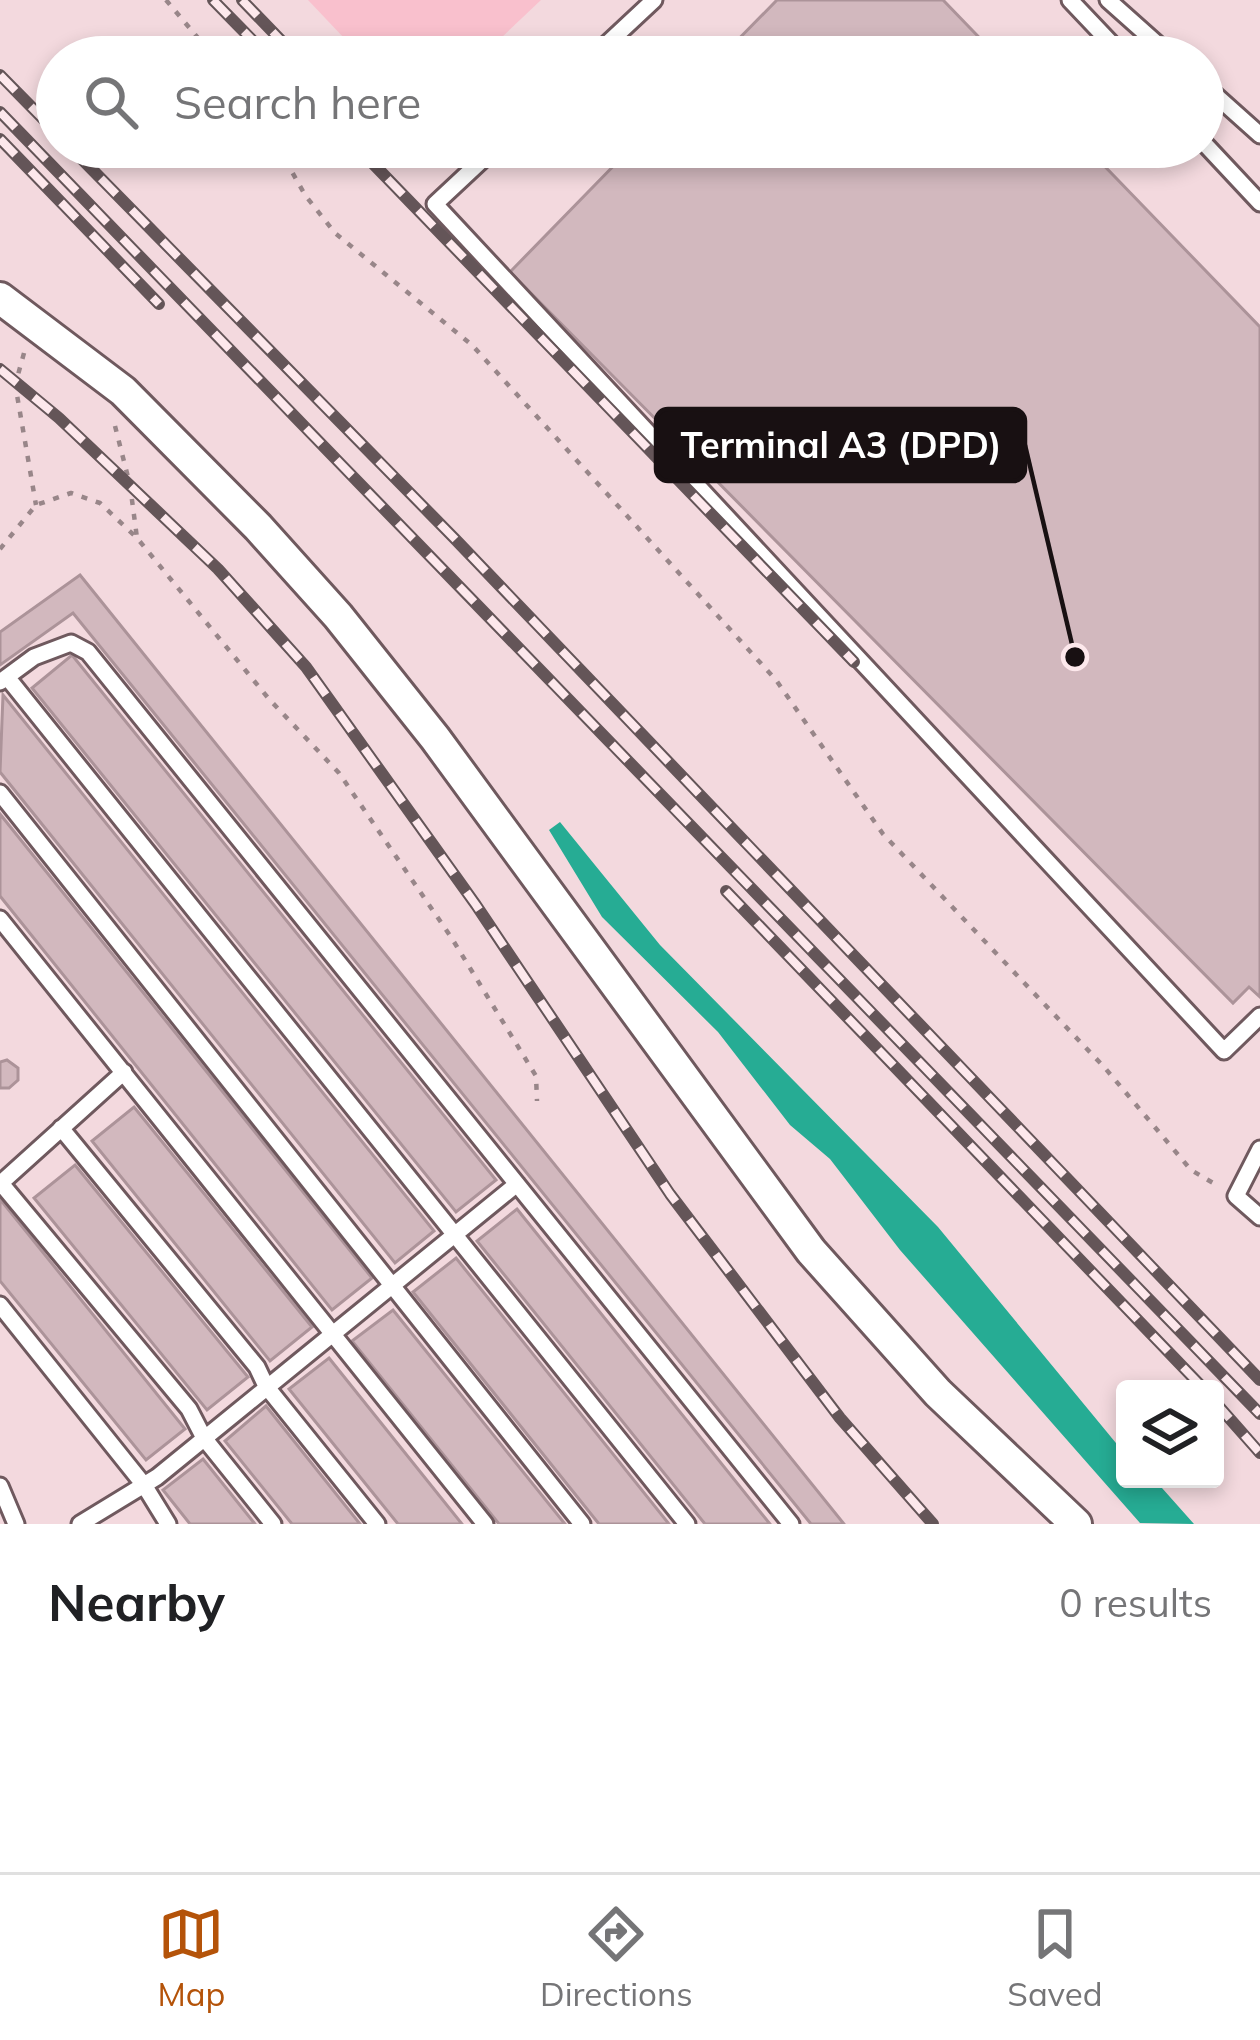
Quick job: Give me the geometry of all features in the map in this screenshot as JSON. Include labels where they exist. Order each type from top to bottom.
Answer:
[{"type":"street","points":[[0,298],[123,392],[258,526],[338,616],[435,738],[811,1251],[938,1393],[1076,1524]]},
{"type":"lane","points":[[615,36],[654,0]]},
{"type":"lane","points":[[1070,0],[1104,36]]},
{"type":"lane","points":[[1108,0],[1148,36]]},
{"type":"lane","points":[[1224,103],[1260,135]]},
{"type":"lane","points":[[1224,164],[1260,203]]},
{"type":"lane","points":[[474,168],[435,204],[1224,1051],[1260,1016]]},
{"type":"lane","points":[[687,1524],[3,680],[34,657],[71,643],[88,652],[791,1524]]},
{"type":"lane","points":[[0,793],[582,1524]]},
{"type":"lane","points":[[0,919],[485,1524]]},
{"type":"lane","points":[[124,1072],[0,1182],[189,1409],[204,1438],[273,1524]]},
{"type":"lane","points":[[62,1128],[257,1367],[266,1386],[377,1524]]},
{"type":"lane","points":[[1260,1149],[1236,1196],[1260,1217]]},
{"type":"lane","points":[[80,1524],[143,1485],[204,1438],[517,1184]]},
{"type":"lane","points":[[0,1306],[143,1485],[168,1524]]},
{"type":"lane","points":[[0,1486],[16,1524]]},
{"type":"path","points":[[166,0],[196,36]]},
{"type":"path","points":[[290,168],[335,233],[472,345],[776,680],[883,834],[1105,1068],[1191,1170],[1236,1196]]},
{"type":"path","points":[[32,322],[16,382],[36,506]]},
{"type":"path","points":[[123,392],[114,430],[130,485],[137,538]]},
{"type":"path","points":[[0,549],[36,506],[71,493],[100,502],[137,538],[374,820],[536,1076],[537,1102]]},
{"type":"shaded area","points":[[308,0],[541,0],[503,36],[342,36]]},
{"type":"shaded area","points":[[560,822],[660,945],[938,1227],[1116,1443],[1116,1488],[1162,1488],[1194,1524],[1140,1523],[900,1250],[830,1159],[790,1125],[718,1032],[602,917],[549,830]]},
{"type":"building","points":[[777,0],[943,0],[978,36],[742,36]]},
{"type":"building","points":[[612,168],[1106,168],[1260,327],[1260,997],[1249,987],[1233,1003],[510,272]]},
{"type":"building","points":[[80,575],[844,1524],[811,1524],[73,613],[0,665],[0,632]]},
{"type":"building","points":[[72,655],[496,1180],[456,1212],[32,688]]},
{"type":"building","points":[[3,695],[434,1231],[395,1263],[0,772]]},
{"type":"building","points":[[0,814],[372,1278],[332,1310],[0,896]]},
{"type":"building","points":[[7,1060],[18,1068],[18,1080],[9,1088],[0,1088],[0,1062]]},
{"type":"building","points":[[134,1107],[312,1327],[270,1361],[92,1141]]},
{"type":"building","points":[[75,1165],[248,1377],[207,1410],[34,1198]]},
{"type":"building","points":[[0,1199],[185,1429],[146,1460],[0,1281]]},
{"type":"building","points":[[517,1209],[770,1524],[705,1524],[477,1241]]},
{"type":"building","points":[[456,1258],[669,1524],[599,1524],[413,1292]]},
{"type":"building","points":[[393,1310],[565,1524],[499,1524],[352,1341]]},
{"type":"building","points":[[329,1358],[462,1524],[398,1524],[289,1389]]},
{"type":"building","points":[[266,1406],[360,1524],[292,1524],[225,1441]]},
{"type":"building","points":[[203,1459],[255,1524],[190,1524],[163,1490]]},
{"type":"railway","points":[[213,0],[248,36]]},
{"type":"railway","points":[[242,0],[277,36]]},
{"type":"railway","points":[[0,75],[36,112]]},
{"type":"railway","points":[[0,112],[36,149]]},
{"type":"railway","points":[[0,139],[159,304]]},
{"type":"railway","points":[[54,168],[1260,1414]]},
{"type":"railway","points":[[91,168],[455,539],[1260,1380]]},
{"type":"railway","points":[[377,168],[854,662]]},
{"type":"railway","points":[[0,369],[59,418],[218,569],[306,667],[476,905],[670,1194],[840,1418],[933,1524]]},
{"type":"railway","points":[[726,891],[1195,1380]]},
{"type":"railway","points":[[1224,1412],[1260,1453]]},
{"type":"place","name":"Terminal A3 (DPD)","points":[[1075,657]]}]
